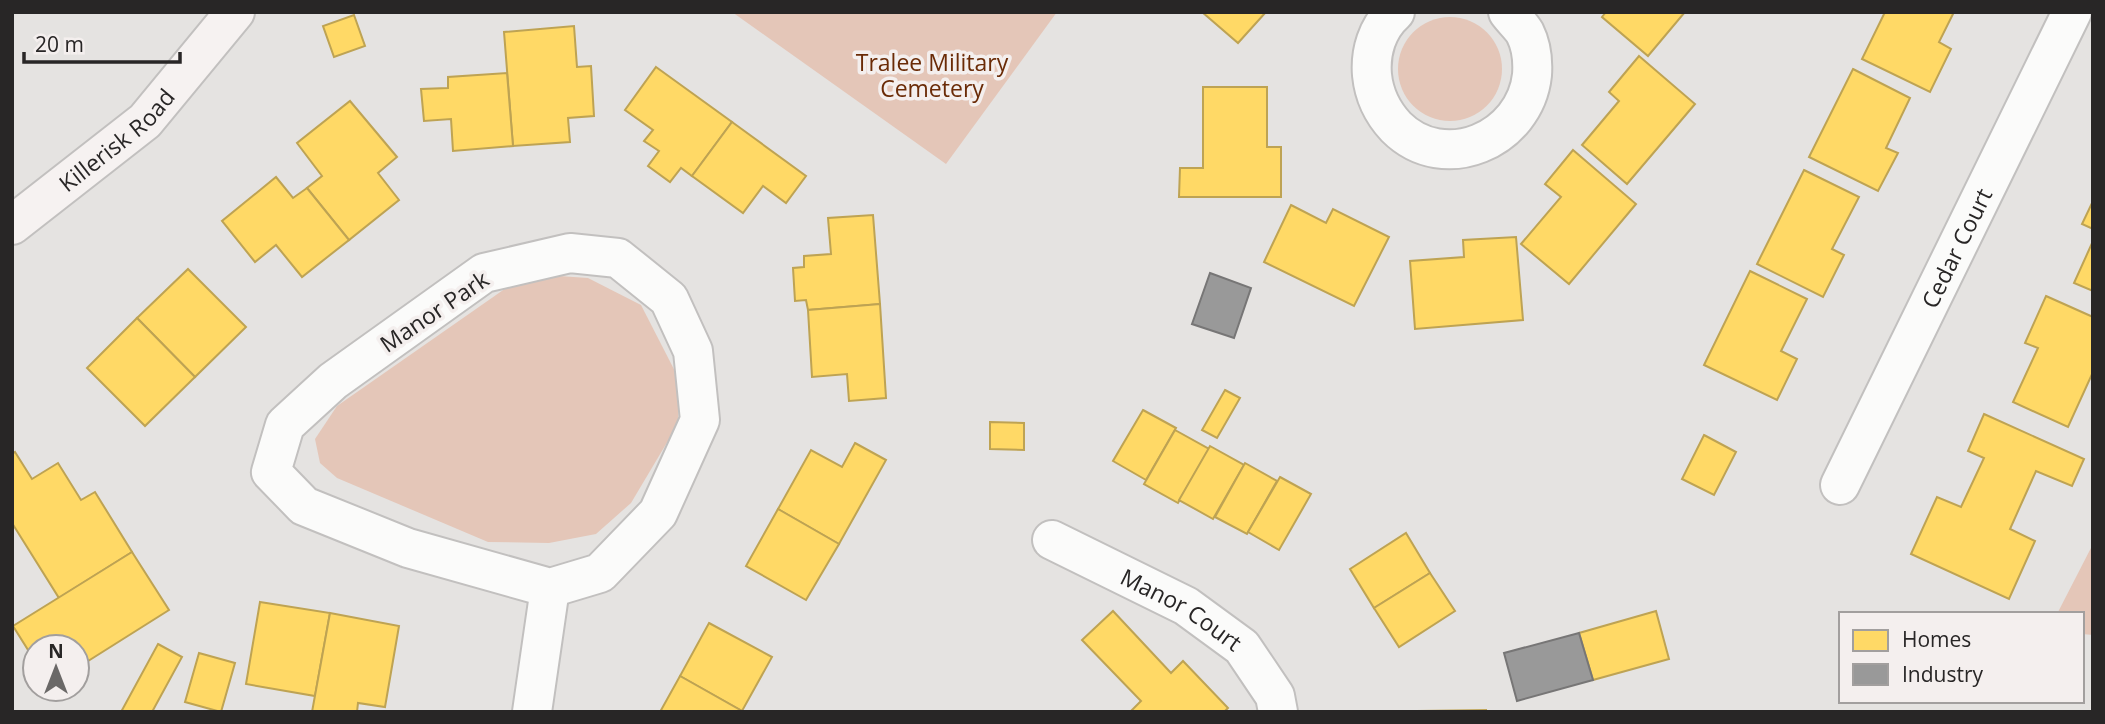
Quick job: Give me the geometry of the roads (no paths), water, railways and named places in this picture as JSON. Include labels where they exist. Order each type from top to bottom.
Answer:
[{"type":"main road","name":"Killerisk Road","points":[[12,225],[145,121],[235,12]]},
{"type":"street","points":[[1395,12],[1388,18],[1375,43],[1371,61],[1373,89],[1385,115],[1404,134],[1429,146],[1452,150],[1479,144],[1494,137],[1515,119],[1530,89],[1533,61],[1525,34],[1508,12]]},
{"type":"street","name":"Cedar Court","points":[[1840,485],[2072,12]]},
{"type":"street","name":"Manor Park","points":[[570,253],[618,258],[669,299],[693,351],[700,420],[658,513],[600,573],[550,588],[408,548],[304,506],[271,472],[285,425],[333,381],[484,273],[570,253]]},
{"type":"street","name":"Manor Court","points":[[1052,540],[1186,607],[1242,646],[1275,696],[1278,712]]},
{"type":"street","points":[[532,712],[550,588]]},
{"type":"park label","name":"Tralee Military Cemetery","points":[[932,75]]}]
